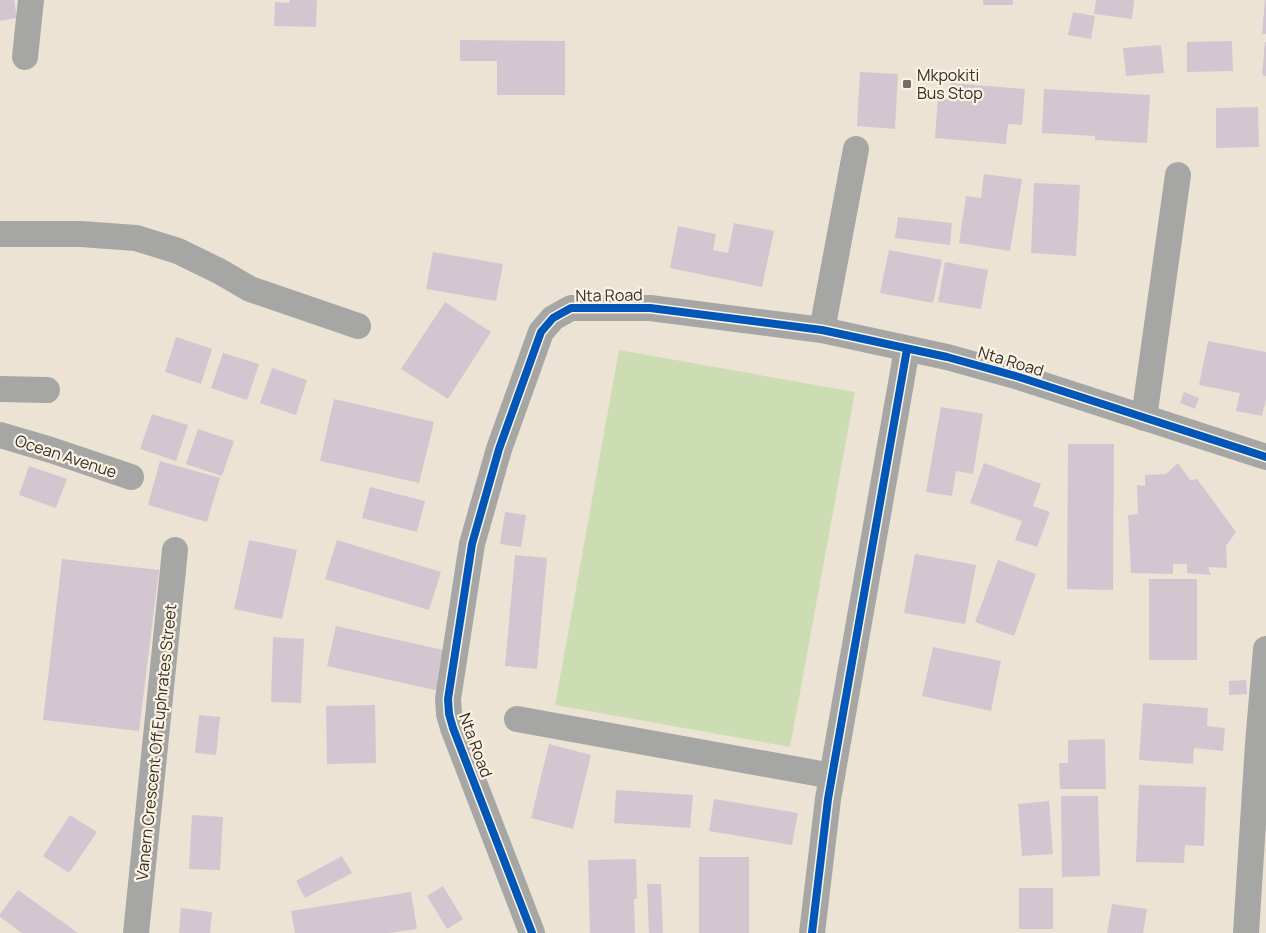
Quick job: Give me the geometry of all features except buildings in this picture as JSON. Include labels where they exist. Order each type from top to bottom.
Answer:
[{"type":"street","points":[[25,58],[31,0]]},
{"type":"street","points":[[822,330],[856,149]]},
{"type":"street","points":[[1144,418],[1178,175]]},
{"type":"street","points":[[0,234],[81,234],[136,238],[178,251],[218,270],[250,289],[358,326]]},
{"type":"street","name":"Nta Road","points":[[532,933],[453,728],[449,714],[448,699],[472,544],[499,449],[541,332],[553,318],[571,308],[650,308],[822,330],[948,357],[1019,377],[1144,418],[1200,434],[1266,457]]},
{"type":"street","points":[[812,933],[832,776],[907,348]]},
{"type":"street","points":[[0,389],[47,390]]},
{"type":"street","name":"Ocean Avenue","points":[[0,435],[131,477]]},
{"type":"street","name":"Vanern Crescent Off Euphrates Street","points":[[136,933],[175,550]]},
{"type":"street","points":[[1246,933],[1266,649]]},
{"type":"street","points":[[517,719],[832,776]]},
{"type":"green space","points":[[619,350],[855,392],[790,747],[555,705]]},
{"type":"cycle path","points":[[532,933],[453,728],[449,714],[448,699],[472,544],[499,449],[541,332],[553,318],[571,308],[650,308],[822,330],[947,357],[1019,377],[1266,457]]},
{"type":"cycle path","points":[[812,933],[828,799],[907,349]]},
{"type":"place","name":"Mkpokiti Bus Stop","points":[[907,84]]}]
